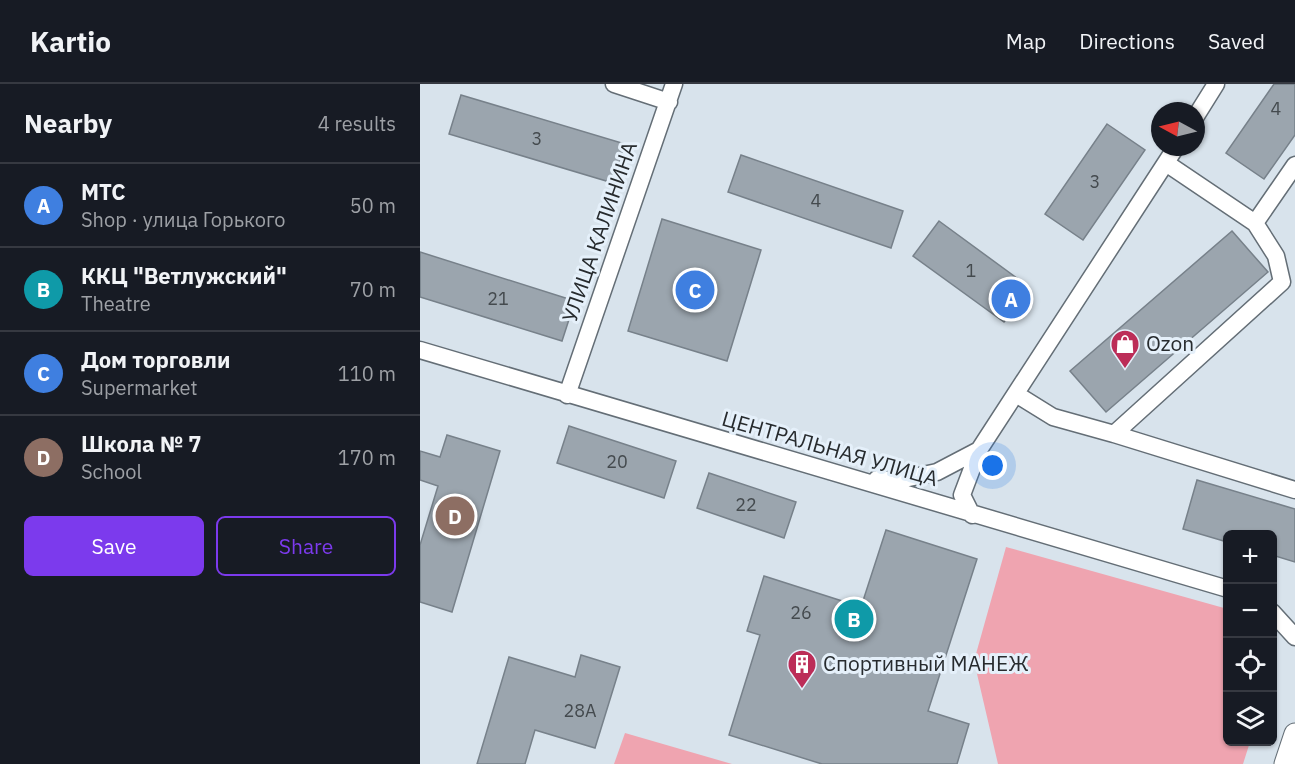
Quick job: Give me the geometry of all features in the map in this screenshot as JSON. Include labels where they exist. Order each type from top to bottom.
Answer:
[{"type":"street","points":[[614,84],[669,102]]},
{"type":"street","name":"УЛИЦА КАЛИНИНА","points":[[567,395],[674,84]]},
{"type":"street","points":[[1205,102],[1216,84]]},
{"type":"street","points":[[972,514],[962,495],[980,450],[1170,156]]},
{"type":"street","points":[[1114,434],[1282,282],[1276,256],[1255,223],[1166,163]]},
{"type":"street","points":[[1255,223],[1295,165]]},
{"type":"street","name":"ЦЕНТРАЛЬНАЯ УЛИЦА","points":[[420,350],[1223,588]]},
{"type":"street","points":[[1016,393],[1053,417],[1295,490]]},
{"type":"street","points":[[835,474],[895,481],[938,472],[980,450]]},
{"type":"street","points":[[1277,617],[1295,637]]},
{"type":"street","points":[[1285,764],[1295,734]]},
{"type":"shaded area","points":[[1006,547],[1223,608],[1223,746],[1249,746],[1243,764],[998,764],[974,661]]},
{"type":"shaded area","points":[[625,733],[732,764],[614,764]]},
{"type":"building","points":[[1274,84],[1295,84],[1295,135],[1264,179],[1226,153]]},
{"type":"building","points":[[461,95],[625,144],[613,183],[449,134]]},
{"type":"building","points":[[1107,124],[1145,150],[1083,240],[1045,214]]},
{"type":"building","points":[[741,155],[903,211],[891,248],[728,192]]},
{"type":"building","points":[[662,219],[761,250],[727,361],[628,331]]},
{"type":"building","points":[[939,221],[1029,287],[1004,322],[913,256]]},
{"type":"building","points":[[1232,231],[1268,272],[1106,412],[1070,371]]},
{"type":"building","points":[[420,252],[575,301],[562,341],[420,297]]},
{"type":"building","points":[[569,426],[676,461],[664,498],[557,463]]},
{"type":"building","points":[[447,435],[500,451],[452,612],[420,602],[420,545],[438,486],[420,480],[420,451],[440,457]]},
{"type":"building","points":[[709,473],[796,502],[784,538],[697,508]]},
{"type":"building","points":[[1197,480],[1295,509],[1295,562],[1277,557],[1277,530],[1223,530],[1223,541],[1183,529]]},
{"type":"building","points":[[886,530],[977,559],[928,711],[969,724],[957,764],[822,764],[729,735],[760,635],[747,631],[764,576],[861,607]]},
{"type":"building","points":[[581,655],[620,667],[595,748],[535,730],[525,764],[477,764],[509,657],[575,677]]},
{"type":"place","name":"Дом торговли","points":[[695,290]]},
{"type":"place","name":"МТС","points":[[1011,299]]},
{"type":"place","name":"Ozon","points":[[1125,370]]},
{"type":"place","name":"Школа № 7","points":[[455,516]]},
{"type":"place","name":"ККЦ \"Ветлужский\"","points":[[854,619]]},
{"type":"place","name":"Спортивный МАНЕЖ","points":[[802,690]]}]
